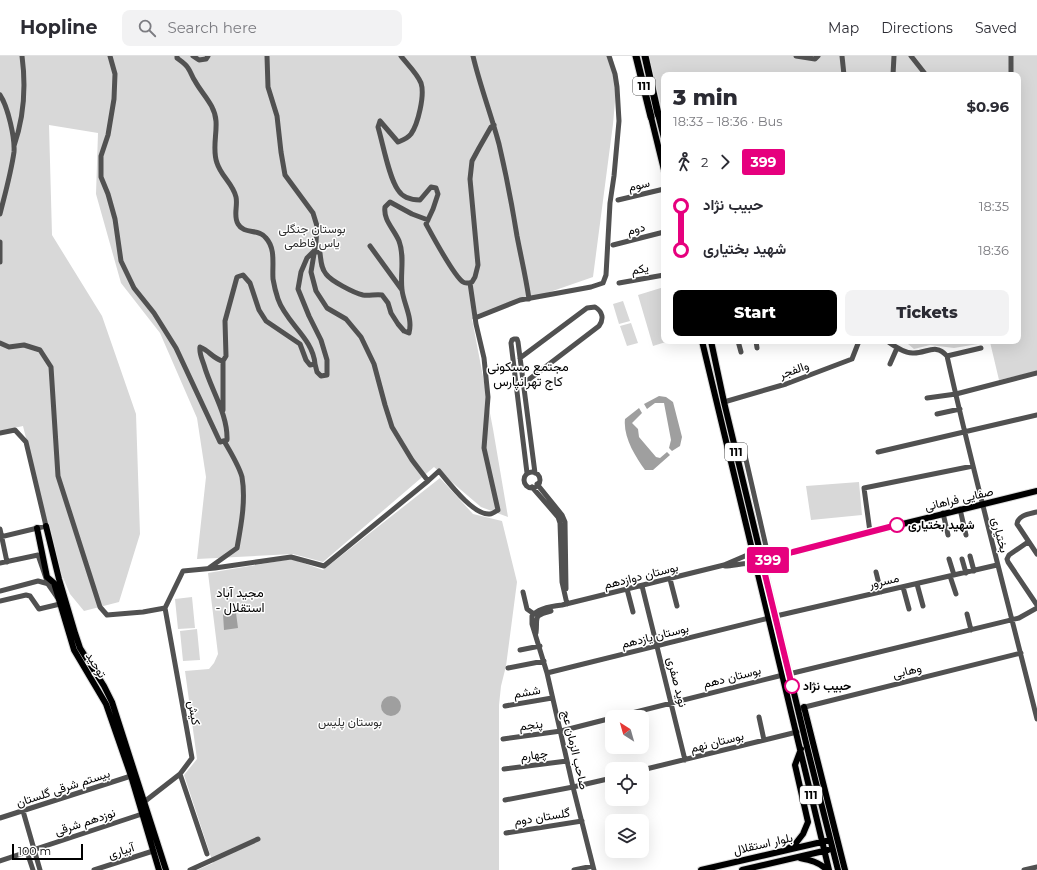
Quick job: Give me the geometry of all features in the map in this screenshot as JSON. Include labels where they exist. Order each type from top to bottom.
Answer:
[{"type":"highway","name":"111","points":[[636,56],[651,117]]},
{"type":"highway","name":"111","points":[[645,56],[658,114]]},
{"type":"main road","name":"111","points":[[658,114],[661,126]]},
{"type":"main road","name":"111","points":[[651,117],[661,158]]},
{"type":"main road","name":"111","points":[[703,344],[752,553],[769,618],[786,674],[800,731],[808,751],[839,870]]},
{"type":"main road","name":"111","points":[[712,344],[724,402],[776,616],[786,674],[801,708],[801,749],[828,870]]},
{"type":"main road","name":"صفایی فراهانی","points":[[762,562],[793,552],[943,513],[1037,491]]},
{"type":"main road","name":"توحید","points":[[46,526],[74,650],[106,704],[134,775],[145,813]]},
{"type":"main road","name":"توحید","points":[[37,528],[47,578],[62,602]]},
{"type":"main road","name":"صفایی فراهانی","points":[[761,554],[768,555],[787,551],[793,552]]},
{"type":"main road","points":[[801,708],[818,762],[845,870]]},
{"type":"main road","points":[[784,851],[796,843],[803,834],[808,822],[808,816],[795,765],[801,749]]},
{"type":"main road","points":[[808,751],[818,762]]},
{"type":"main road","points":[[808,816],[813,801]]},
{"type":"main road","points":[[145,813],[158,870]]},
{"type":"main road","points":[[145,813],[166,870]]},
{"type":"main road","name":"بلوار استقلال","points":[[701,870],[831,840]]},
{"type":"main road","name":"بلوار استقلال","points":[[742,870],[833,849]]},
{"type":"main road","points":[[796,857],[814,861],[828,870]]},
{"type":"main road","points":[[839,870],[842,860]]},
{"type":"street","points":[[0,214],[14,148],[20,129],[23,109],[24,84],[22,56]]},
{"type":"street","points":[[110,56],[115,74],[114,99],[108,135],[101,156],[101,177],[108,194],[115,219],[121,260],[134,288],[154,313],[176,348],[220,442],[228,440],[228,429],[206,373],[200,347],[205,349],[217,360],[223,361]]},
{"type":"street","points":[[177,56],[177,58],[188,67],[195,82],[213,110],[216,120],[215,154],[217,165],[232,186],[236,198],[236,216],[238,224],[243,230],[262,233],[267,238],[272,248],[273,278],[278,301],[310,346],[317,372],[321,376],[327,375],[327,360],[321,340],[298,289],[301,272],[307,258],[314,251]]},
{"type":"street","points":[[193,56],[199,60],[206,59],[208,56]]},
{"type":"street","points":[[267,56],[268,87],[278,116],[285,175],[313,213],[317,226],[311,272],[316,291],[327,308],[346,319],[361,337],[374,364],[392,427],[412,460],[428,481]]},
{"type":"street","points":[[401,56],[421,84],[421,106],[411,134],[405,140],[398,142],[380,121],[378,127],[392,179],[398,190],[411,200],[420,200],[431,187],[436,188],[438,194],[426,224],[451,267],[462,282],[470,283]]},
{"type":"street","points":[[473,56],[486,106],[494,125],[508,184],[517,236],[526,275],[529,299]]},
{"type":"street","points":[[475,318],[494,309],[520,300],[591,287],[603,283],[606,275],[610,203],[619,121],[616,80],[610,56]]},
{"type":"street","points":[[796,56],[815,59],[818,56]]},
{"type":"street","points":[[842,56],[844,72]]},
{"type":"street","points":[[893,72],[894,56]]},
{"type":"street","points":[[911,56],[924,72]]},
{"type":"street","points":[[1011,56],[1011,72]]},
{"type":"street","points":[[0,95],[11,124],[14,148]]},
{"type":"street","points":[[470,283],[475,277],[478,265],[470,185],[472,161],[491,127],[494,125]]},
{"type":"street","name":"سوم","points":[[618,200],[661,190]]},
{"type":"street","points":[[314,251],[320,253],[322,266],[326,275],[338,283],[363,295],[382,295],[388,303],[391,313],[398,324],[404,331],[408,332],[411,325],[402,290],[403,254],[399,240],[384,214],[385,207],[390,202],[412,214],[428,220]]},
{"type":"street","name":"دوم","points":[[613,245],[661,233]]},
{"type":"street","points":[[0,242],[0,262]]},
{"type":"street","points":[[370,246],[402,290]]},
{"type":"street","points":[[223,415],[223,361],[226,356],[225,321],[237,277],[243,275],[250,283],[259,310],[266,321],[300,344],[306,360],[310,365],[315,364]]},
{"type":"street","name":"یکم","points":[[619,283],[661,276]]},
{"type":"street","points":[[0,342],[9,347],[24,345],[40,350],[51,367],[58,476],[100,607],[107,615],[143,612],[165,608],[183,571],[208,569],[291,557],[324,566],[439,471],[459,495],[482,513],[491,514],[498,510],[484,448],[488,397],[484,358],[475,318],[470,283]]},
{"type":"street","points":[[516,384],[523,384],[599,326],[603,318],[602,313],[596,307],[587,308],[520,358]]},
{"type":"street","points":[[535,486],[539,481],[539,477],[535,473],[518,340],[513,339],[511,343],[527,473],[524,482],[527,485],[535,486],[558,517],[560,523],[562,582],[565,592],[565,605]]},
{"type":"street","points":[[739,344],[741,352]]},
{"type":"street","points":[[756,344],[757,348]]},
{"type":"street","name":"والفجر","points":[[724,402],[786,384],[852,359],[858,344]]},
{"type":"street","points":[[891,344],[912,354],[936,349],[943,351],[947,356],[982,348]]},
{"type":"street","points":[[890,364],[897,348]]},
{"type":"street","name":"بختیاری","points":[[947,356],[997,565],[1013,620],[1037,719]]},
{"type":"street","points":[[927,398],[956,394],[1037,373]]},
{"type":"street","points":[[938,414],[960,410]]},
{"type":"street","points":[[878,452],[1037,415]]},
{"type":"street","points":[[0,433],[16,430],[26,442],[46,526],[1,536]]},
{"type":"street","points":[[208,569],[237,548],[243,514],[242,477],[231,451],[224,441]]},
{"type":"street","points":[[744,451],[768,555]]},
{"type":"street","points":[[870,532],[864,488],[973,466]]},
{"type":"street","points":[[527,473],[535,473]]},
{"type":"street","points":[[960,509],[966,535]]},
{"type":"street","points":[[1036,550],[1028,542],[1017,524],[1021,516],[1037,512]]},
{"type":"street","points":[[943,513],[948,535]]},
{"type":"street","points":[[0,529],[7,562]]},
{"type":"street","points":[[786,674],[1019,618],[1037,606],[1007,559],[1009,555],[1028,542]]},
{"type":"street","name":"بوستان دوازدهم","points":[[534,614],[536,611],[724,565],[752,553]]},
{"type":"street","points":[[0,563],[38,555],[51,584]]},
{"type":"street","points":[[970,556],[974,571]]},
{"type":"street","points":[[950,559],[956,594]]},
{"type":"street","points":[[962,559],[966,573]]},
{"type":"street","name":"بوستان دوازدهم","points":[[724,565],[731,566],[748,562],[755,564]]},
{"type":"street","name":"مسرور","points":[[776,616],[997,565]]},
{"type":"street","points":[[876,572],[881,592]]},
{"type":"street","points":[[670,579],[677,606]]},
{"type":"street","points":[[0,591],[38,581],[51,584]]},
{"type":"street","points":[[917,584],[923,606]]},
{"type":"street","name":"نوید صفری","points":[[642,586],[685,760]]},
{"type":"street","points":[[903,587],[909,609]]},
{"type":"street","points":[[626,590],[634,612]]},
{"type":"street","points":[[523,592],[527,609],[534,614],[532,616],[532,624],[536,634]]},
{"type":"street","points":[[0,601],[26,595],[30,596],[39,609],[62,602]]},
{"type":"street","name":"بوستان دوازدهم","points":[[536,634],[536,618],[539,614],[565,605]]},
{"type":"street","name":"کیش","points":[[142,803],[180,774],[192,758],[165,608]]},
{"type":"street","points":[[967,614],[971,630]]},
{"type":"street","name":"بوستان یازدهم","points":[[547,673],[769,618]]},
{"type":"street","name":"صاحب الزمان عج","points":[[536,634],[547,673],[573,787],[594,868]]},
{"type":"street","points":[[520,650],[540,646]]},
{"type":"street","name":"وهابی","points":[[801,708],[1021,653]]},
{"type":"street","points":[[508,668],[544,661]]},
{"type":"street","name":"بوستان دهم","points":[[644,710],[786,674]]},
{"type":"street","name":"ششم","points":[[505,706],[552,698]]},
{"type":"street","points":[[759,717],[764,740]]},
{"type":"street","points":[[561,731],[605,720]]},
{"type":"street","name":"پنجم","points":[[503,739],[561,731]]},
{"type":"street","name":"بوستان نهم","points":[[649,768],[800,731]]},
{"type":"street","name":"چهارم","points":[[504,769],[567,761]]},
{"type":"street","points":[[180,774],[207,854]]},
{"type":"street","name":"بیستم شرقی گلستان","points":[[0,818],[134,775]]},
{"type":"street","points":[[505,800],[605,780]]},
{"type":"street","points":[[23,811],[40,870]]},
{"type":"street","name":"نوزدهم شرقی","points":[[0,861],[145,813]]},
{"type":"street","name":"گلستان دوم","points":[[506,833],[582,821]]},
{"type":"street","points":[[190,870],[258,839]]},
{"type":"street","name":"آبیاری","points":[[94,870],[153,851]]},
{"type":"street","points":[[27,852],[33,870]]},
{"type":"street","points":[[1024,870],[1037,867]]},
{"type":"street","points":[[574,870],[594,868]]},
{"type":"green space","name":"بوستان جنگلی یاس فاطمی","points":[[0,56],[612,56],[617,79],[613,124],[593,277],[472,319],[508,517],[481,507],[434,467],[323,562],[293,554],[197,559],[206,477],[197,418],[160,333],[121,283],[96,194],[98,133],[49,125],[52,235],[102,316],[136,414],[140,534],[119,602],[84,611],[70,594],[58,566],[23,426],[0,431]]},
{"type":"green space","points":[[649,56],[1037,56],[1037,371],[999,380],[990,344],[1021,344],[1021,72],[661,72],[661,106]]},
{"type":"green space","points":[[661,288],[661,344],[653,346],[638,295]]},
{"type":"green space","points":[[623,301],[630,321],[619,324],[613,304]]},
{"type":"green space","points":[[631,323],[638,343],[627,346],[620,326]]},
{"type":"green space","points":[[908,344],[978,344],[954,348],[930,345],[914,349]]},
{"type":"green space","name":"بوستان پلیس","points":[[440,478],[473,514],[502,521],[517,582],[506,666],[501,686],[499,705],[499,870],[197,870],[213,863],[184,775],[197,759],[185,671],[209,669],[214,663],[218,654],[208,573],[292,559],[323,570]]},
{"type":"green space","points":[[859,482],[862,515],[811,520],[806,486]]},
{"type":"green space","points":[[192,597],[195,628],[178,629],[175,599]]},
{"type":"green space","points":[[197,629],[200,660],[183,661],[180,631]]},
{"type":"shaded area","points":[[659,396],[666,397],[673,402],[682,437],[680,446],[672,451],[669,448],[671,440],[664,403],[655,403],[647,409],[644,404]]},
{"type":"shaded area","points":[[639,408],[642,413],[632,423],[638,429],[639,437],[656,457],[660,458],[667,452],[670,455],[653,470],[645,470],[634,452],[626,433],[625,419]]},
{"type":"shaded area","points":[[236,613],[238,628],[224,630],[223,614]]},
{"type":"shaded area","points":[[391,696],[398,699],[401,706],[398,713],[391,716],[384,713],[381,706],[384,699]]},
{"type":"bus line","name":"399","points":[[792,686],[762,562],[786,556],[793,552],[897,525]]},
{"type":"place","name":"شهید بختیاری","points":[[897,525]]},
{"type":"place","name":"حبیب نژاد","points":[[792,686]]},
{"type":"district","name":"مجتمع مسکونی کاج تهرانپارس","points":[[528,374]]},
{"type":"district","name":"مجید آباد - استقلال","points":[[240,600]]}]
